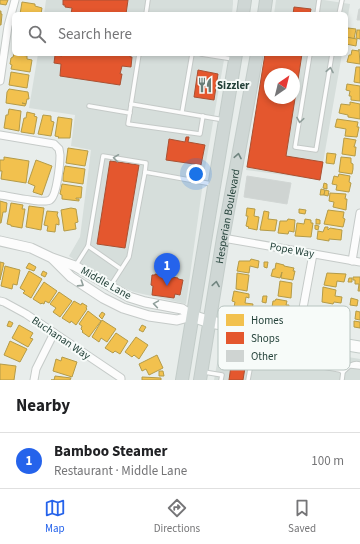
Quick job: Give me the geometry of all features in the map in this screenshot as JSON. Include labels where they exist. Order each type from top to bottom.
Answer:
[{"type":"main road","points":[[243,12],[245,0]]},
{"type":"main road","points":[[264,12],[266,0]]},
{"type":"main road","name":"Hesperian Boulevard","points":[[201,376],[257,56]]},
{"type":"main road","name":"Hesperian Boulevard","points":[[182,380],[236,57]]},
{"type":"main road","points":[[192,316],[218,323]]},
{"type":"main road","points":[[350,346],[360,347]]},
{"type":"street","points":[[0,81],[8,26],[15,0]]},
{"type":"street","points":[[0,135],[54,144],[59,149],[60,155],[55,192],[49,200],[38,201],[0,195]]},
{"type":"street","points":[[352,261],[360,213]]},
{"type":"street","name":"Pope Way","points":[[224,238],[360,262]]},
{"type":"street","name":"Middle Lane","points":[[0,241],[31,248],[52,258],[75,266],[129,297],[145,302],[182,308],[192,316]]},
{"type":"street","points":[[303,306],[313,254]]},
{"type":"street","name":"Middle Lane","points":[[52,258],[71,277],[103,298],[123,308],[149,316],[177,320],[192,316]]},
{"type":"street","name":"Buchanan Way","points":[[0,301],[26,314],[121,379]]},
{"type":"street","points":[[34,380],[36,369],[54,333]]},
{"type":"lane","points":[[146,12],[148,0]]},
{"type":"lane","points":[[317,12],[319,0]]},
{"type":"lane","points":[[339,12],[342,0]]},
{"type":"lane","points":[[139,56],[128,124],[200,134],[203,116]]},
{"type":"lane","points":[[182,112],[192,56]]},
{"type":"lane","points":[[224,56],[236,57]]},
{"type":"lane","points":[[310,56],[295,147],[316,150],[332,56]]},
{"type":"lane","points":[[131,104],[225,120]]},
{"type":"lane","points":[[89,106],[130,113]]},
{"type":"lane","points":[[75,266],[88,246],[103,156],[146,163],[129,257],[110,286]]},
{"type":"lane","points":[[145,172],[215,184]]},
{"type":"lane","points":[[88,246],[121,269]]},
{"type":"lane","points":[[350,366],[356,363],[360,364]]},
{"type":"lane","points":[[350,366],[360,367]]},
{"type":"lane","points":[[248,380],[250,370]]},
{"type":"lane","points":[[340,370],[343,372],[342,380]]},
{"type":"lane","points":[[201,376],[222,375],[221,380]]},
{"type":"shaded area","points":[[46,0],[233,0],[232,12],[44,12]]},
{"type":"shaded area","points":[[276,0],[324,0],[350,4],[348,16],[348,12],[274,12]]},
{"type":"shaded area","points":[[38,56],[225,56],[205,168],[186,304],[134,292],[101,278],[69,256],[80,237],[91,150],[71,146],[75,115],[29,108]]},
{"type":"shaded area","points":[[265,56],[342,56],[320,180],[246,170]]},
{"type":"shaded area","points":[[350,357],[360,359],[360,380],[214,380],[218,358],[218,370],[350,370]]},
{"type":"building: Homes","points":[[0,0],[8,0],[6,5],[0,4]]},
{"type":"building: Homes","points":[[22,2],[35,4],[35,6],[42,8],[41,12],[20,12]]},
{"type":"building: Homes","points":[[0,11],[2,14],[1,25],[0,25]]},
{"type":"building: Homes","points":[[348,28],[356,29],[354,39],[348,38]]},
{"type":"building: Homes","points":[[357,30],[360,30],[360,39],[356,38]]},
{"type":"building: Homes","points":[[348,37],[357,39],[356,46],[348,44]]},
{"type":"building: Homes","points":[[359,49],[360,64],[347,62],[352,50],[359,51]]},
{"type":"building: Homes","points":[[27,56],[27,59],[32,60],[30,72],[11,69],[11,58]]},
{"type":"building: Homes","points":[[356,67],[360,67],[360,83],[354,82]]},
{"type":"building: Homes","points":[[11,72],[29,75],[27,88],[9,85]]},
{"type":"building: Homes","points":[[347,84],[360,86],[360,101],[351,100],[351,96],[349,96],[350,91],[346,90]]},
{"type":"building: Homes","points":[[9,89],[28,92],[29,99],[27,99],[25,106],[6,103],[7,92]]},
{"type":"building: Homes","points":[[350,102],[360,104],[360,119],[348,117],[348,115],[339,113],[341,104],[350,105]]},
{"type":"building: Homes","points":[[9,109],[21,111],[19,131],[4,128],[6,115],[8,115]]},
{"type":"building: Homes","points":[[27,112],[35,114],[34,116],[37,117],[34,134],[21,132]]},
{"type":"building: Homes","points":[[43,115],[51,116],[51,121],[54,122],[51,136],[38,134]]},
{"type":"building: Homes","points":[[58,117],[72,119],[70,138],[58,138],[59,137],[55,136]]},
{"type":"building: Homes","points":[[337,119],[358,122],[357,127],[359,127],[357,137],[345,136],[346,129],[335,127]]},
{"type":"building: Homes","points":[[344,138],[356,140],[354,147],[356,147],[355,156],[342,154]]},
{"type":"building: Homes","points":[[68,148],[88,151],[85,166],[66,163]]},
{"type":"building: Homes","points":[[327,153],[336,154],[334,164],[326,163]]},
{"type":"building: Homes","points":[[4,157],[29,161],[26,183],[1,179],[2,171],[0,171],[0,160],[4,160]]},
{"type":"building: Homes","points":[[341,157],[351,158],[351,163],[353,164],[352,174],[339,172]]},
{"type":"building: Homes","points":[[36,160],[52,166],[42,195],[33,192],[35,186],[28,183]]},
{"type":"building: Homes","points":[[65,166],[85,169],[83,184],[63,181]]},
{"type":"building: Homes","points":[[339,174],[350,176],[349,182],[351,183],[349,192],[336,190],[337,185],[332,184],[334,176],[338,177]]},
{"type":"building: Homes","points":[[324,183],[327,184],[327,189],[323,188]]},
{"type":"building: Homes","points":[[62,184],[82,187],[81,198],[76,198],[79,199],[79,201],[62,199],[62,195],[60,194]]},
{"type":"building: Homes","points":[[321,189],[325,190],[324,195],[320,195]]},
{"type":"building: Homes","points":[[325,190],[329,191],[328,196],[324,195]]},
{"type":"building: Homes","points":[[330,193],[346,194],[346,210],[333,207],[334,202],[329,201]]},
{"type":"building: Homes","points":[[0,201],[7,203],[6,212],[3,212],[1,223],[0,223]]},
{"type":"building: Homes","points":[[11,203],[23,205],[22,209],[25,209],[22,228],[7,224]]},
{"type":"building: Homes","points":[[29,206],[44,208],[41,230],[26,227]]},
{"type":"building: Homes","points":[[71,208],[76,209],[78,222],[75,223],[76,229],[64,231],[61,210]]},
{"type":"building: Homes","points":[[247,208],[255,209],[254,216],[259,217],[257,230],[246,226],[248,216],[246,216]]},
{"type":"building: Homes","points":[[299,209],[306,210],[305,214],[299,213]]},
{"type":"building: Homes","points":[[328,210],[344,212],[343,218],[345,219],[343,227],[324,224]]},
{"type":"building: Homes","points":[[47,211],[58,212],[57,215],[59,225],[56,224],[55,232],[47,231],[48,226],[44,225]]},
{"type":"building: Homes","points":[[264,211],[269,212],[268,219],[277,220],[275,231],[260,230]]},
{"type":"building: Homes","points":[[288,219],[295,220],[294,232],[289,231],[288,234],[278,233],[280,221],[287,221]]},
{"type":"building: Homes","points":[[305,219],[311,220],[311,223],[313,223],[311,237],[295,236],[297,223],[304,224]]},
{"type":"building: Homes","points":[[316,219],[320,220],[320,224],[316,224]]},
{"type":"building: Homes","points":[[315,225],[319,226],[318,230],[315,229]]},
{"type":"building: Homes","points":[[325,227],[328,227],[328,230],[330,228],[342,230],[341,240],[329,239],[329,241],[317,239],[318,231],[323,232]]},
{"type":"building: Homes","points":[[251,259],[259,261],[258,268],[250,266],[249,273],[237,271],[239,261],[250,261]]},
{"type":"building: Homes","points":[[0,262],[4,263],[0,280]]},
{"type":"building: Homes","points":[[264,262],[268,262],[267,268],[264,267]]},
{"type":"building: Homes","points":[[29,263],[36,267],[34,271],[26,268]]},
{"type":"building: Homes","points":[[276,263],[294,268],[293,271],[295,271],[293,280],[281,278],[282,272],[280,278],[271,276],[273,269],[275,269]]},
{"type":"building: Homes","points":[[5,266],[20,270],[17,285],[13,284],[12,289],[1,286]]},
{"type":"building: Homes","points":[[29,271],[42,279],[31,298],[23,293],[25,291],[20,288]]},
{"type":"building: Homes","points":[[43,271],[47,273],[45,277],[41,275]]},
{"type":"building: Homes","points":[[237,273],[249,275],[247,291],[236,289]]},
{"type":"building: Homes","points":[[327,273],[346,274],[344,282],[337,281],[336,287],[324,285]]},
{"type":"building: Homes","points":[[353,277],[360,277],[360,291],[358,291],[359,284],[355,284]]},
{"type":"building: Homes","points":[[349,278],[352,278],[352,282],[348,282]]},
{"type":"building: Homes","points":[[280,281],[292,283],[291,298],[278,296]]},
{"type":"building: Homes","points":[[44,282],[57,291],[49,303],[45,301],[44,304],[41,304],[33,299]]},
{"type":"building: Homes","points":[[323,287],[336,290],[335,296],[342,297],[341,303],[334,302],[333,304],[322,302]]},
{"type":"building: Homes","points":[[234,291],[249,294],[249,298],[246,297],[245,303],[253,304],[253,306],[234,306],[235,302],[232,301]]},
{"type":"building: Homes","points":[[59,292],[72,301],[60,317],[53,312],[56,308],[50,304]]},
{"type":"building: Homes","points":[[263,296],[267,296],[266,303],[262,302]]},
{"type":"building: Homes","points":[[351,298],[358,300],[357,306],[350,305]]},
{"type":"building: Homes","points":[[276,299],[287,301],[286,305],[289,306],[272,306],[273,301]]},
{"type":"building: Homes","points":[[74,301],[81,305],[82,303],[87,306],[87,309],[76,325],[71,321],[70,323],[62,318]]},
{"type":"building: Homes","points":[[88,311],[101,321],[89,337],[82,332],[82,326],[79,324]]},
{"type":"building: Homes","points":[[356,311],[360,312],[360,320],[355,319]]},
{"type":"building: Homes","points":[[102,312],[105,314],[102,319],[99,316]]},
{"type":"building: Homes","points":[[102,320],[116,329],[107,342],[101,338],[99,342],[92,337]]},
{"type":"building: Homes","points":[[9,321],[13,323],[11,327],[7,326]]},
{"type":"building: Homes","points":[[354,321],[360,322],[360,328],[354,327]]},
{"type":"building: Homes","points":[[19,325],[33,333],[30,338],[33,339],[28,347],[12,338]]},
{"type":"building: Homes","points":[[142,325],[146,327],[143,332],[139,330]]},
{"type":"building: Homes","points":[[116,333],[128,341],[120,354],[115,351],[113,353],[105,348]]},
{"type":"building: Homes","points":[[136,337],[148,345],[139,359],[134,355],[132,357],[125,352]]},
{"type":"building: Homes","points":[[10,341],[27,349],[20,362],[4,355]]},
{"type":"building: Homes","points":[[157,355],[163,368],[149,375],[146,369],[142,371],[139,364]]},
{"type":"building: Homes","points":[[62,357],[77,362],[72,377],[53,371],[56,359],[61,361]]},
{"type":"building: Homes","points":[[0,364],[16,366],[14,380],[0,380]]},
{"type":"building: Homes","points":[[159,371],[163,371],[164,376],[159,376]]},
{"type":"building: Homes","points":[[55,376],[71,378],[70,380],[54,380]]},
{"type":"building: Homes","points":[[142,377],[161,378],[161,380],[142,380]]},
{"type":"building: Shops","points":[[63,0],[128,0],[126,12],[71,12],[72,8],[65,7],[65,5],[63,5]]},
{"type":"building: Shops","points":[[294,7],[311,9],[310,12],[293,12]]},
{"type":"building: Shops","points":[[55,56],[132,57],[131,67],[122,66],[120,85],[60,76],[61,64],[54,63]]},
{"type":"building: Shops","points":[[265,56],[302,56],[300,68],[264,68],[264,104],[294,104],[286,156],[323,162],[320,180],[247,167]]},
{"type":"building: Shops","points":[[198,70],[218,74],[214,100],[194,97]]},
{"type":"building: Shops","points":[[186,137],[189,137],[188,142],[205,145],[201,165],[166,160],[169,139],[185,142]]},
{"type":"building: Shops","points":[[110,161],[139,165],[125,248],[97,244]]},
{"type":"building: Shops","points":[[155,274],[183,280],[180,295],[175,294],[174,298],[152,295],[152,275]]},
{"type":"building: Shops","points":[[230,370],[245,370],[243,380],[229,380]]},
{"type":"building: Other","points":[[359,9],[360,20],[357,20]]},
{"type":"building: Other","points":[[247,176],[291,183],[287,204],[244,197]]},
{"type":"place","name":"Sizzler","points":[[205,85]]},
{"type":"place","name":"Bamboo Steamer","points":[[167,286]]}]
